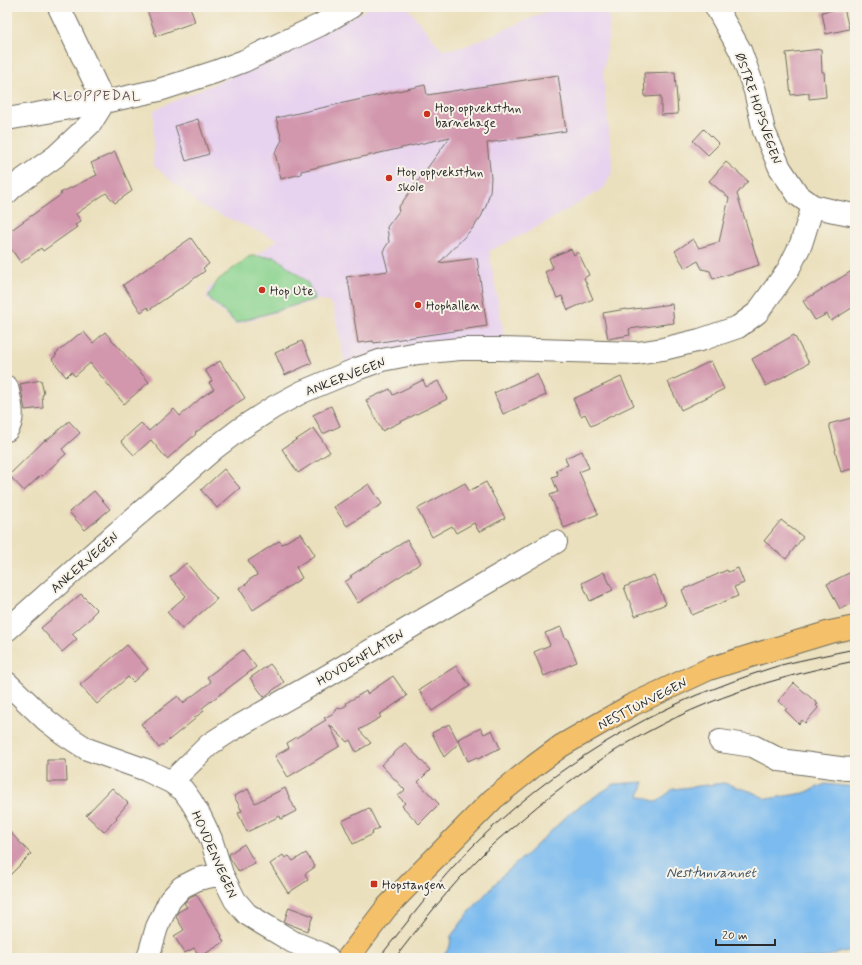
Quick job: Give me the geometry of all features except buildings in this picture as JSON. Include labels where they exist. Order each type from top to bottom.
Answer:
[{"type":"main road","name":"NESTTUNVEGEN","points":[[348,958],[387,907],[493,799],[561,746],[632,705],[710,669],[830,632],[855,627]]},
{"type":"main road","name":"NESTTUNVEGEN","points":[[362,958],[459,834]]},
{"type":"street","points":[[59,7],[104,102]]},
{"type":"street","points":[[7,119],[104,102],[159,90],[244,62],[320,25],[351,7]]},
{"type":"street","name":"ØSTRE HOPSVEGEN","points":[[716,7],[740,50],[755,91],[764,131],[780,168],[798,195],[813,206],[855,214]]},
{"type":"street","points":[[7,193],[56,156],[91,123],[104,102]]},
{"type":"street","name":"ANKERVEGEN","points":[[7,630],[215,448],[240,429],[274,407],[302,392],[382,360],[418,353],[460,349],[499,349],[637,353],[663,349],[700,340],[738,327],[757,313],[788,270],[801,244],[813,206]]},
{"type":"street","points":[[7,388],[11,402],[12,415],[10,426],[7,430]]},
{"type":"street","name":"HOVDENFLATEN","points":[[171,782],[210,744],[230,731],[556,542]]},
{"type":"street","name":"HOVDENVEGEN","points":[[7,683],[46,720],[87,749],[146,770],[171,782],[183,790],[201,818],[222,874],[235,900],[247,914],[293,942],[320,953],[328,958]]},
{"type":"street","points":[[720,741],[753,746],[780,760],[847,769],[855,768]]},
{"type":"street","points":[[148,958],[157,927],[170,900],[182,887],[198,879],[222,874]]},
{"type":"shaded area","name":"Hop oppveksttun skole","points":[[371,7],[407,7],[442,50],[463,47],[555,7],[604,7],[610,18],[603,72],[613,170],[605,187],[528,232],[489,251],[505,342],[345,363],[333,306],[326,301],[317,300],[236,325],[206,298],[209,288],[278,240],[201,206],[153,165],[154,110],[271,59]]},
{"type":"green space","name":"Hop Ute","points":[[250,256],[276,257],[307,282],[315,299],[236,323],[208,297],[218,280]]},
{"type":"water","name":"Nesttunvannet","points":[[644,782],[639,796],[657,802],[673,789],[724,783],[750,791],[767,799],[804,793],[825,784],[855,787],[855,949],[825,958],[442,958],[450,946],[451,936],[471,910],[502,876],[571,812],[614,784]]},
{"type":"tram line","points":[[379,958],[459,860],[521,802],[574,762],[602,744],[660,712],[698,695],[744,677],[781,665],[855,649]]},
{"type":"tram line","points":[[395,958],[447,893],[488,849],[537,806],[590,767],[647,732],[707,704],[738,692],[781,679],[855,661]]},
{"type":"place","name":"Hop oppveksttun barnehage","points":[[427,114]]},
{"type":"place","name":"Hop oppveksttun skole","points":[[389,178]]},
{"type":"place","name":"Hop Ute","points":[[262,290]]},
{"type":"place","name":"Hophallen","points":[[418,305]]},
{"type":"place","name":"Hopstangen","points":[[374,884]]},
{"type":"district","name":"KLOPPEDAL","points":[[97,95]]}]
